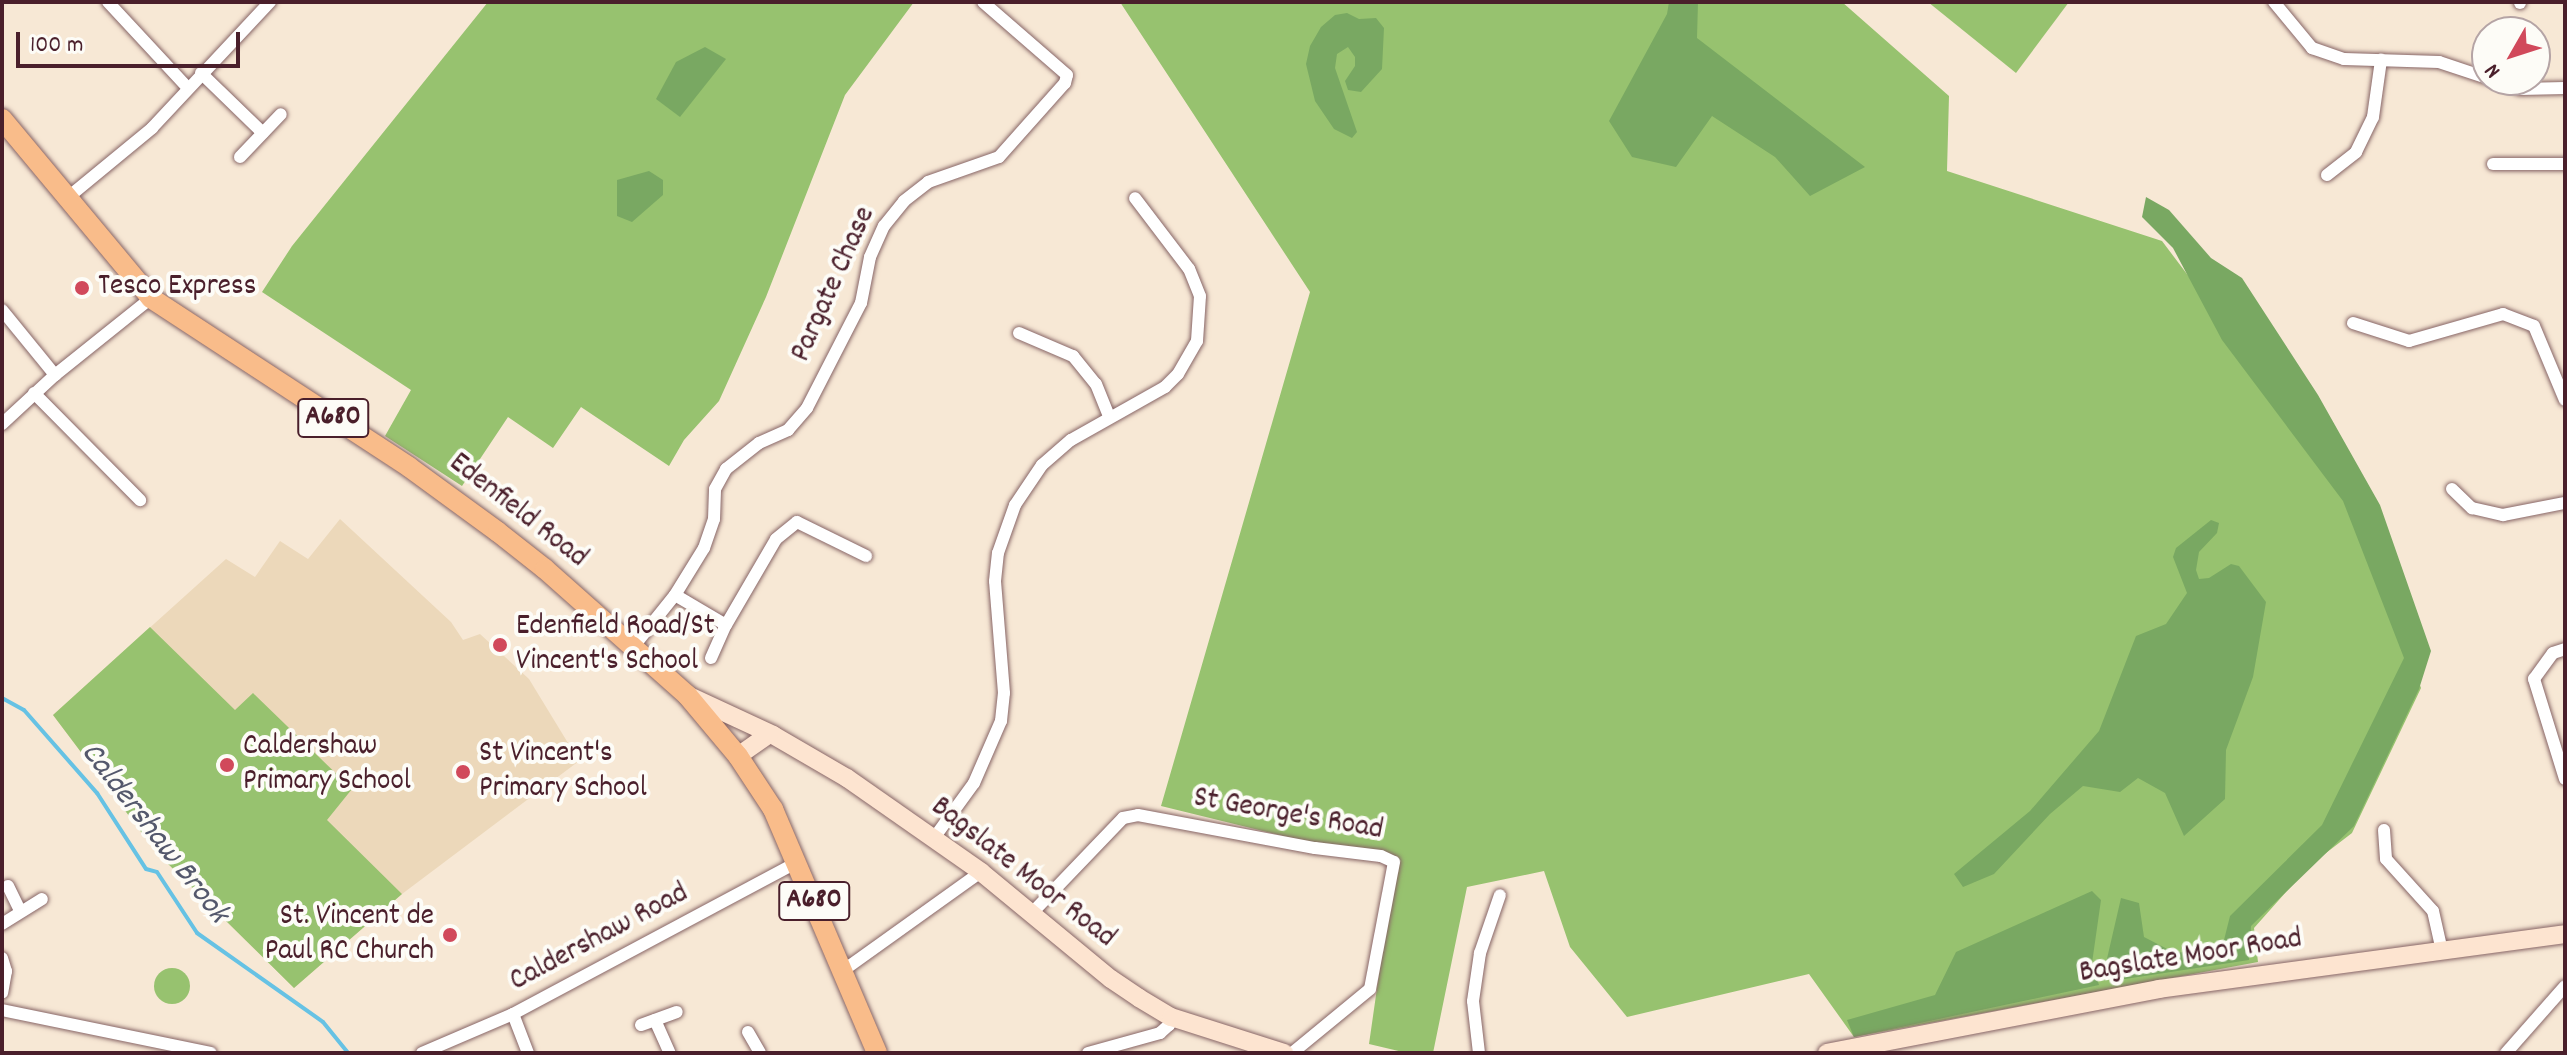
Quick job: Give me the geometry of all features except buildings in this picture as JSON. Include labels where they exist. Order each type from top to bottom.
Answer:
[{"type":"main road","name":"Edenfield Road","points":[[2,119],[151,298],[409,467],[545,569],[687,695],[738,756],[773,809],[877,1053]]},
{"type":"street","points":[[108,2],[187,87]]},
{"type":"street","points":[[66,199],[152,128],[187,87],[270,2]]},
{"type":"street","name":"Pargate Chase","points":[[634,646],[675,595],[704,548],[714,519],[715,489],[726,469],[759,443],[788,430],[807,408],[861,303],[870,257],[884,226],[904,201],[928,182],[999,157],[1065,83],[1067,75],[983,2]]},
{"type":"street","points":[[2274,2],[2312,48],[2344,59],[2439,62],[2471,73]]},
{"type":"street","points":[[2327,175],[2356,152],[2373,117],[2381,60]]},
{"type":"street","points":[[201,73],[263,133]]},
{"type":"street","points":[[240,157],[281,114]]},
{"type":"street","points":[[2493,164],[2565,164]]},
{"type":"street","points":[[934,838],[974,783],[1001,721],[1004,693],[995,581],[1005,530],[1015,505],[1042,465],[1071,440],[1149,398],[1178,374],[1197,341],[1200,296],[1189,269],[1135,198]]},
{"type":"street","points":[[2,424],[55,375],[151,298]]},
{"type":"street","points":[[2,310],[55,375]]},
{"type":"street","points":[[2353,323],[2409,341],[2503,314],[2534,326],[2562,385],[2565,400]]},
{"type":"street","points":[[1019,333],[1073,356],[1096,384],[1109,417]]},
{"type":"street","points":[[34,393],[140,500]]},
{"type":"street","points":[[2452,489],[2472,508],[2503,515],[2565,503]]},
{"type":"street","points":[[711,658],[726,625],[776,539],[797,522],[866,556]]},
{"type":"street","points":[[675,595],[726,625]]},
{"type":"street","points":[[2565,649],[2553,653],[2534,679],[2565,779]]},
{"type":"street","name":"Bagslate Moor Road","points":[[687,695],[769,734],[847,778],[981,872],[1111,979],[1171,1017],[1284,1053]]},
{"type":"street","points":[[738,756],[769,734]]},
{"type":"street","name":"St George's Road","points":[[1031,914],[1123,818],[1138,815],[1381,856],[1394,862],[1370,989],[1292,1053]]},
{"type":"street","points":[[2384,830],[2386,859],[2433,911],[2442,951]]},
{"type":"street","name":"Caldershaw Road","points":[[422,1053],[513,1014],[798,862]]},
{"type":"street","points":[[844,970],[981,872]]},
{"type":"street","points":[[8,886],[20,911]]},
{"type":"street","points":[[1479,1053],[1473,1001],[1480,953],[1500,895]]},
{"type":"street","points":[[2,924],[42,899]]},
{"type":"street","name":"Bagslate Moor Road","points":[[1827,1053],[2159,989],[2565,934]]},
{"type":"street","points":[[2,958],[6,971],[2,993]]},
{"type":"street","points":[[2506,1053],[2565,986]]},
{"type":"street","points":[[2,1010],[203,1052]]},
{"type":"street","points":[[641,1025],[677,1012]]},
{"type":"street","points":[[513,1014],[528,1053]]},
{"type":"street","points":[[1088,1053],[1160,1033],[1169,1025],[1171,1017]]},
{"type":"street","points":[[655,1020],[670,1053]]},
{"type":"street","points":[[748,1032],[760,1053]]},
{"type":"shaded area","name":"Caldershaw Primary School","points":[[340,519],[451,622],[463,640],[480,634],[529,679],[579,761],[402,894],[294,988],[157,853],[53,715],[226,559],[255,577],[280,541],[308,559]]},
{"type":"green space","points":[[488,2],[914,2],[845,95],[766,297],[719,401],[684,440],[669,466],[581,407],[553,448],[508,417],[462,486],[385,436],[411,390],[262,292],[292,246]]},
{"type":"green space","points":[[1120,2],[1842,2],[1949,96],[1947,171],[2162,241],[2349,489],[2421,688],[2352,833],[2309,866],[2254,928],[2258,962],[1854,1037],[1809,974],[1627,1017],[1570,947],[1544,871],[1467,887],[1433,1053],[1407,1053],[1369,1044],[1396,856],[1312,843],[1161,806],[1310,292]]},
{"type":"green space","points":[[1669,2],[1698,2],[1697,38],[1865,167],[1810,196],[1775,157],[1712,116],[1676,167],[1632,157],[1609,121],[1667,14]]},
{"type":"green space","points":[[1928,2],[2069,2],[2016,73]]},
{"type":"green space","points":[[1347,13],[1359,19],[1376,18],[1384,28],[1382,69],[1361,92],[1348,90],[1345,81],[1355,66],[1355,57],[1348,47],[1337,54],[1335,68],[1357,132],[1352,138],[1334,129],[1315,101],[1306,64],[1310,46],[1321,27],[1335,15]]},
{"type":"green space","points":[[705,47],[726,59],[680,117],[656,99],[676,62]]},
{"type":"green space","points":[[649,171],[663,180],[663,195],[632,222],[617,216],[617,180]]},
{"type":"green space","points":[[2146,197],[2169,210],[2211,258],[2242,278],[2318,395],[2380,505],[2431,651],[2419,689],[2354,826],[2251,926],[2249,960],[2112,981],[2106,963],[2121,898],[2139,903],[2144,937],[2175,953],[2213,949],[2224,940],[2230,916],[2322,825],[2404,658],[2343,501],[2222,340],[2173,248],[2142,217]]},
{"type":"green space","points":[[2211,520],[2219,523],[2217,533],[2199,552],[2196,570],[2199,579],[2209,578],[2231,564],[2239,566],[2266,602],[2253,677],[2226,750],[2225,799],[2184,836],[2165,793],[2138,778],[2120,792],[2083,786],[2050,814],[1994,874],[1963,887],[1954,874],[2030,811],[2099,731],[2136,636],[2166,624],[2187,593],[2173,557],[2176,548]]},
{"type":"green space","points":[[150,627],[235,710],[253,693],[352,789],[327,820],[402,894],[294,988],[157,853],[53,715]]},
{"type":"green space","points":[[2092,891],[2101,900],[2092,963],[2099,985],[1854,1037],[1847,1020],[1935,995],[1956,952]]},
{"type":"green space","points":[[172,968],[185,973],[190,986],[185,999],[172,1004],[159,999],[154,986],[159,973]]},
{"type":"waterway","name":"Caldershaw Brook","points":[[2,698],[24,710],[97,793],[146,869],[157,872],[197,933],[323,1022],[348,1053]]},
{"type":"place","name":"Tesco Express","points":[[82,288]]},
{"type":"place","name":"Edenfield Road/St Vincent's School","points":[[500,645]]},
{"type":"place","name":"Caldershaw Primary School","points":[[227,765]]},
{"type":"place","name":"St Vincent's Primary School","points":[[463,772]]},
{"type":"place","name":"St. Vincent de Paul RC Church","points":[[450,935]]}]
